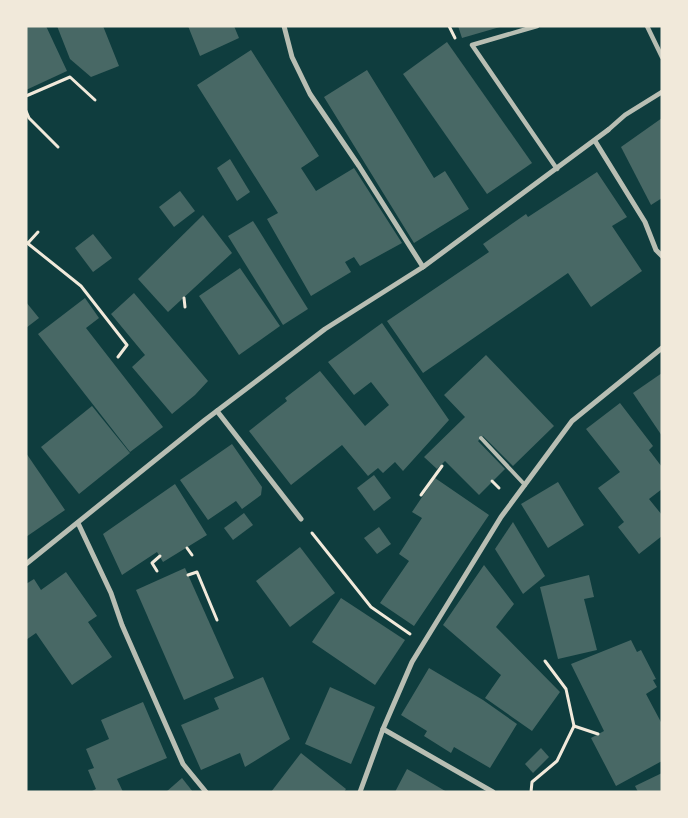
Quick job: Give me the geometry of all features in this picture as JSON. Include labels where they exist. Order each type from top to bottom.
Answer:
[{"type":"street","points":[[284,26],[292,57],[310,94],[360,166],[423,267]]},
{"type":"street","points":[[537,26],[472,44],[556,169]]},
{"type":"street","points":[[647,26],[662,57]]},
{"type":"street","points":[[26,564],[217,411],[325,329],[423,267],[595,141],[626,115],[662,92]]},
{"type":"street","points":[[595,141],[645,222],[656,250],[662,256]]},
{"type":"street","points":[[360,792],[383,728],[422,642],[496,525],[572,421],[662,348]]},
{"type":"street","points":[[217,411],[301,519]]},
{"type":"street","points":[[78,523],[111,593],[122,625],[183,764],[206,792]]},
{"type":"street","points":[[383,728],[493,792]]},
{"type":"lane","points":[[481,438],[524,485]]},
{"type":"path","points":[[26,96],[70,77],[95,100]]},
{"type":"path","points":[[26,111],[29,118],[58,147]]},
{"type":"path","points":[[38,232],[27,242],[81,286],[127,345],[118,357]]},
{"type":"path","points":[[184,298],[185,307]]},
{"type":"path","points":[[421,495],[442,466]]},
{"type":"path","points":[[301,519],[371,607],[422,642]]},
{"type":"path","points":[[187,548],[192,555]]},
{"type":"path","points":[[157,571],[152,562],[160,556]]},
{"type":"path","points":[[188,575],[197,572],[217,620]]},
{"type":"path","points":[[531,792],[532,782],[557,761],[574,726],[566,689],[545,661]]},
{"type":"path","points":[[574,726],[598,734]]},
{"type":"building","points":[[26,26],[46,26],[67,71],[26,90]]},
{"type":"building","points":[[57,26],[103,26],[119,66],[91,77],[70,59]]},
{"type":"building","points":[[188,26],[234,26],[239,38],[200,56]]},
{"type":"building","points":[[458,26],[500,26],[500,27],[462,38]]},
{"type":"building","points":[[447,42],[532,163],[487,194],[403,74]]},
{"type":"building","points":[[251,50],[319,156],[301,168],[316,191],[354,168],[402,243],[360,266],[354,257],[345,262],[351,272],[311,296],[267,219],[278,213],[197,85]]},
{"type":"building","points":[[367,70],[434,178],[445,171],[469,209],[414,243],[324,97]]},
{"type":"building","points":[[662,118],[662,198],[651,205],[621,147]]},
{"type":"building","points":[[230,159],[250,192],[237,201],[217,168]]},
{"type":"building","points":[[597,172],[627,217],[612,226],[642,271],[591,307],[568,273],[423,373],[387,321],[489,252],[483,244],[526,214],[528,217]]},
{"type":"building","points":[[180,191],[195,211],[174,227],[159,207]]},
{"type":"building","points":[[203,215],[232,253],[168,312],[138,279]]},
{"type":"building","points":[[253,221],[308,309],[283,325],[228,236]]},
{"type":"building","points":[[93,234],[112,258],[93,272],[75,248]]},
{"type":"building","points":[[240,268],[280,326],[239,355],[199,296]]},
{"type":"building","points":[[134,293],[208,381],[195,395],[172,414],[132,367],[145,355],[111,314]]},
{"type":"building","points":[[85,298],[99,318],[86,328],[163,427],[130,452],[38,334]]},
{"type":"building","points":[[26,302],[39,318],[26,328]]},
{"type":"building","points":[[382,323],[449,420],[403,471],[395,462],[383,473],[378,468],[368,476],[342,445],[291,485],[249,431],[287,401],[285,398],[320,371],[365,426],[389,405],[371,382],[354,395],[328,362]]},
{"type":"building","points":[[486,355],[554,426],[513,466],[483,436],[478,441],[505,469],[479,495],[445,461],[437,469],[424,457],[465,417],[444,395]]},
{"type":"building","points":[[662,373],[662,436],[633,393]]},
{"type":"building","points":[[620,403],[653,446],[649,450],[662,467],[662,489],[649,499],[662,515],[662,536],[639,554],[618,527],[624,522],[598,488],[620,472],[586,429]]},
{"type":"building","points":[[92,406],[130,453],[79,494],[41,447]]},
{"type":"building","points":[[232,444],[262,487],[261,495],[242,509],[236,501],[208,520],[180,480]]},
{"type":"building","points":[[26,453],[65,510],[26,537]]},
{"type":"building","points":[[374,475],[391,498],[374,511],[357,488]]},
{"type":"building","points":[[435,478],[489,515],[414,626],[380,603],[409,561],[399,554],[422,518],[412,512]]},
{"type":"building","points":[[558,482],[584,525],[548,548],[521,504]]},
{"type":"building","points":[[175,484],[207,535],[163,562],[157,552],[122,575],[103,534]]},
{"type":"building","points":[[244,513],[253,525],[233,540],[224,528]]},
{"type":"building","points":[[513,522],[545,576],[523,594],[495,549]]},
{"type":"building","points":[[379,527],[391,544],[377,554],[364,538]]},
{"type":"building","points":[[300,547],[335,593],[290,627],[256,581]]},
{"type":"building","points":[[484,565],[514,604],[496,627],[560,692],[532,731],[485,698],[501,675],[443,625]]},
{"type":"building","points":[[185,568],[234,678],[184,700],[136,590]]},
{"type":"building","points":[[66,572],[97,616],[88,622],[112,657],[72,685],[36,633],[26,640],[26,584],[34,579],[41,590]]},
{"type":"building","points":[[589,575],[594,597],[584,599],[597,650],[558,659],[540,587]]},
{"type":"building","points":[[341,598],[405,640],[375,685],[312,642]]},
{"type":"building","points":[[631,640],[637,652],[641,650],[656,679],[653,680],[657,687],[646,694],[662,724],[662,761],[616,786],[591,738],[604,731],[571,664]]},
{"type":"building","points":[[429,668],[483,700],[517,724],[490,768],[454,747],[451,753],[424,736],[427,731],[401,715]]},
{"type":"building","points":[[263,677],[290,739],[245,767],[240,753],[201,770],[181,725],[219,709],[214,698]]},
{"type":"building","points":[[330,687],[375,707],[351,764],[305,744]]},
{"type":"building","points":[[143,702],[167,758],[117,779],[123,792],[90,792],[96,789],[88,770],[94,768],[86,749],[109,739],[101,720]]},
{"type":"building","points":[[541,748],[549,757],[533,773],[525,764]]},
{"type":"building","points":[[301,753],[346,789],[344,792],[271,792]]},
{"type":"building","points":[[407,769],[416,774],[447,792],[395,792]]},
{"type":"building","points":[[662,773],[662,792],[638,792],[635,786]]},
{"type":"building","points":[[182,778],[193,792],[166,792]]}]
